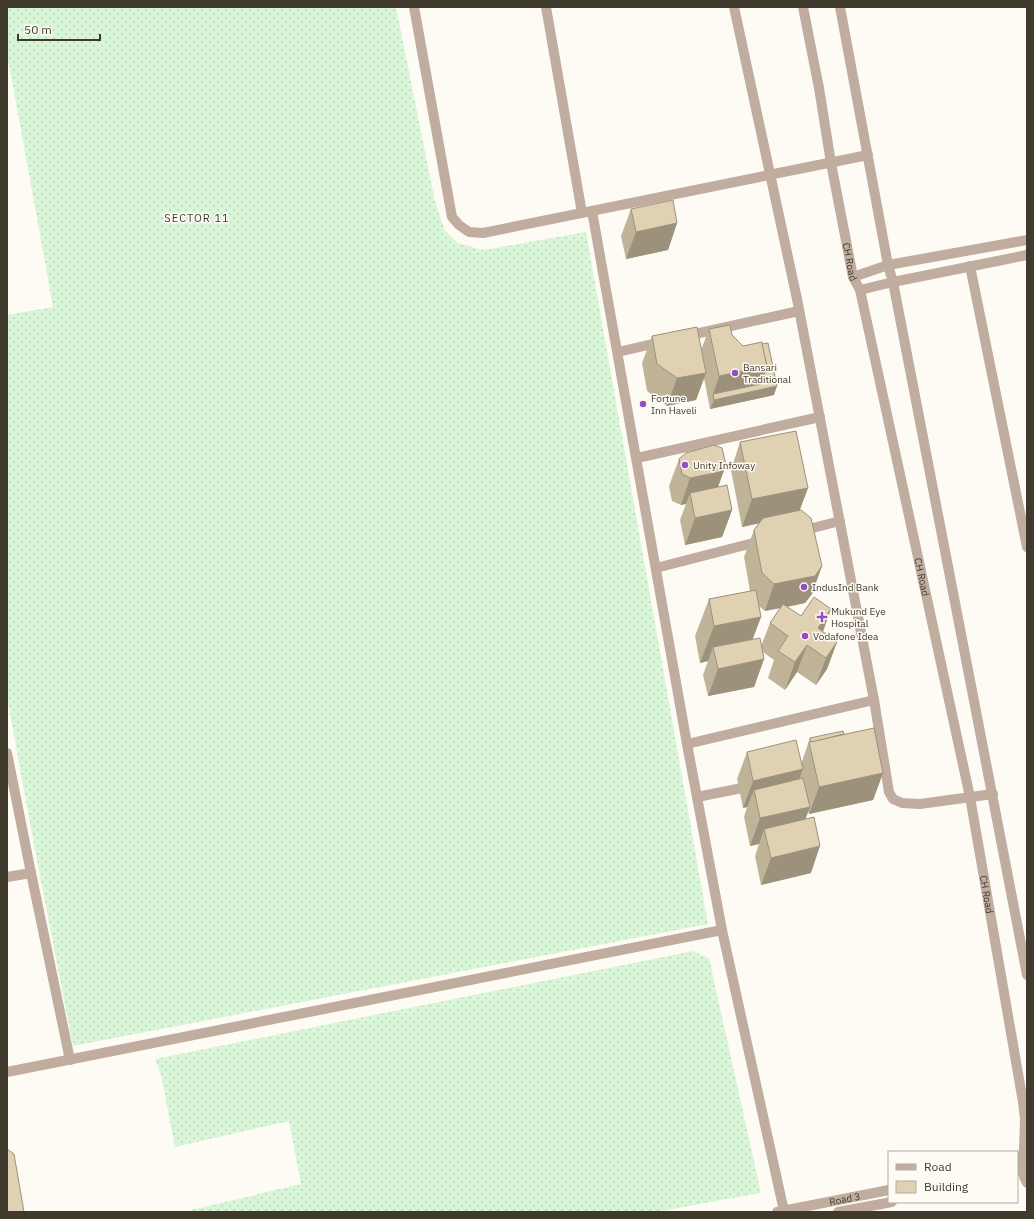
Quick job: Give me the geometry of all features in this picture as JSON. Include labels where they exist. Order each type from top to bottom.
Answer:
[{"type":"street","points":[[414,7],[452,217],[459,225],[469,232],[483,232],[587,212],[868,155]]},
{"type":"street","points":[[546,7],[587,212],[618,352],[687,744],[722,930],[780,1211]]},
{"type":"street","points":[[734,7],[799,311],[820,417],[874,700],[880,759],[889,792],[892,799],[902,803],[920,804],[993,794]]},
{"type":"street","name":"CH Road","points":[[803,7],[853,277],[860,290],[970,797],[1023,1102],[1025,1119],[1021,1166],[1022,1178]]},
{"type":"street","points":[[840,7],[888,265],[893,282],[1027,975]]},
{"type":"street","points":[[853,277],[888,265],[1027,240]]},
{"type":"street","points":[[860,290],[1027,255]]},
{"type":"street","points":[[970,266],[1027,547]]},
{"type":"street","points":[[618,352],[799,311]]},
{"type":"street","points":[[636,458],[820,417]]},
{"type":"street","points":[[794,533],[840,521]]},
{"type":"street","points":[[656,568],[771,539]]},
{"type":"street","points":[[687,744],[874,700]]},
{"type":"street","points":[[7,753],[70,1060]]},
{"type":"street","points":[[697,797],[760,784]]},
{"type":"street","points":[[7,877],[31,873]]},
{"type":"street","points":[[7,1072],[722,930]]},
{"type":"street","name":"Road 3","points":[[780,1211],[888,1190]]},
{"type":"street","name":"Road 3","points":[[838,1212],[888,1203]]},
{"type":"green space","points":[[7,7],[396,7],[435,201],[445,231],[458,243],[483,250],[586,232],[708,924],[73,1046],[7,697],[7,315],[53,307],[9,64],[7,65]]},
{"type":"green space","points":[[693,951],[709,958],[761,1193],[656,1212],[191,1212],[191,1210],[301,1184],[289,1121],[175,1147],[161,1075],[155,1059]]},
{"type":"building","points":[[673,200],[677,223],[636,232],[631,209]]},
{"type":"building","points":[[730,325],[732,335],[743,346],[762,342],[767,366],[719,376],[709,329]]},
{"type":"building","points":[[697,327],[706,373],[677,378],[657,364],[652,336]]},
{"type":"building","points":[[768,343],[777,386],[714,400],[713,394],[761,384],[767,366],[762,344]]},
{"type":"building","points":[[796,431],[808,488],[752,499],[740,442]]},
{"type":"building","points":[[714,445],[722,448],[726,465],[720,472],[690,478],[682,474],[679,459],[686,453]]},
{"type":"building","points":[[727,485],[732,510],[695,518],[690,493]]},
{"type":"building","points":[[801,510],[811,518],[822,566],[815,576],[774,584],[762,573],[754,530],[763,518]]},
{"type":"building","points":[[756,590],[761,617],[714,626],[709,599]]},
{"type":"building","points":[[814,597],[831,609],[818,628],[837,642],[826,658],[807,645],[795,662],[778,651],[788,636],[770,623],[783,604],[801,616]]},
{"type":"building","points":[[760,638],[764,659],[718,669],[713,647]]},
{"type":"building","points":[[874,728],[883,773],[819,787],[809,742]]},
{"type":"building","points":[[843,731],[844,734],[811,742],[810,738]]},
{"type":"building","points":[[796,740],[803,769],[753,781],[747,752]]},
{"type":"building","points":[[803,778],[810,807],[760,818],[754,790]]},
{"type":"building","points":[[814,817],[820,846],[771,858],[764,829]]},
{"type":"building","points":[[7,1149],[14,1154],[24,1212],[7,1212]]},
{"type":"place","name":"Bansari Traditional","points":[[735,373]]},
{"type":"place","name":"Fortune Inn Haveli","points":[[643,404]]},
{"type":"place","name":"Unity Infoway","points":[[685,465]]},
{"type":"place","name":"IndusInd Bank","points":[[804,587]]},
{"type":"place","name":"Mukund Eye Hospital","points":[[822,617]]},
{"type":"place","name":"Vodafone Idea","points":[[805,636]]},
{"type":"district","name":"SECTOR 11","points":[[197,218]]}]
